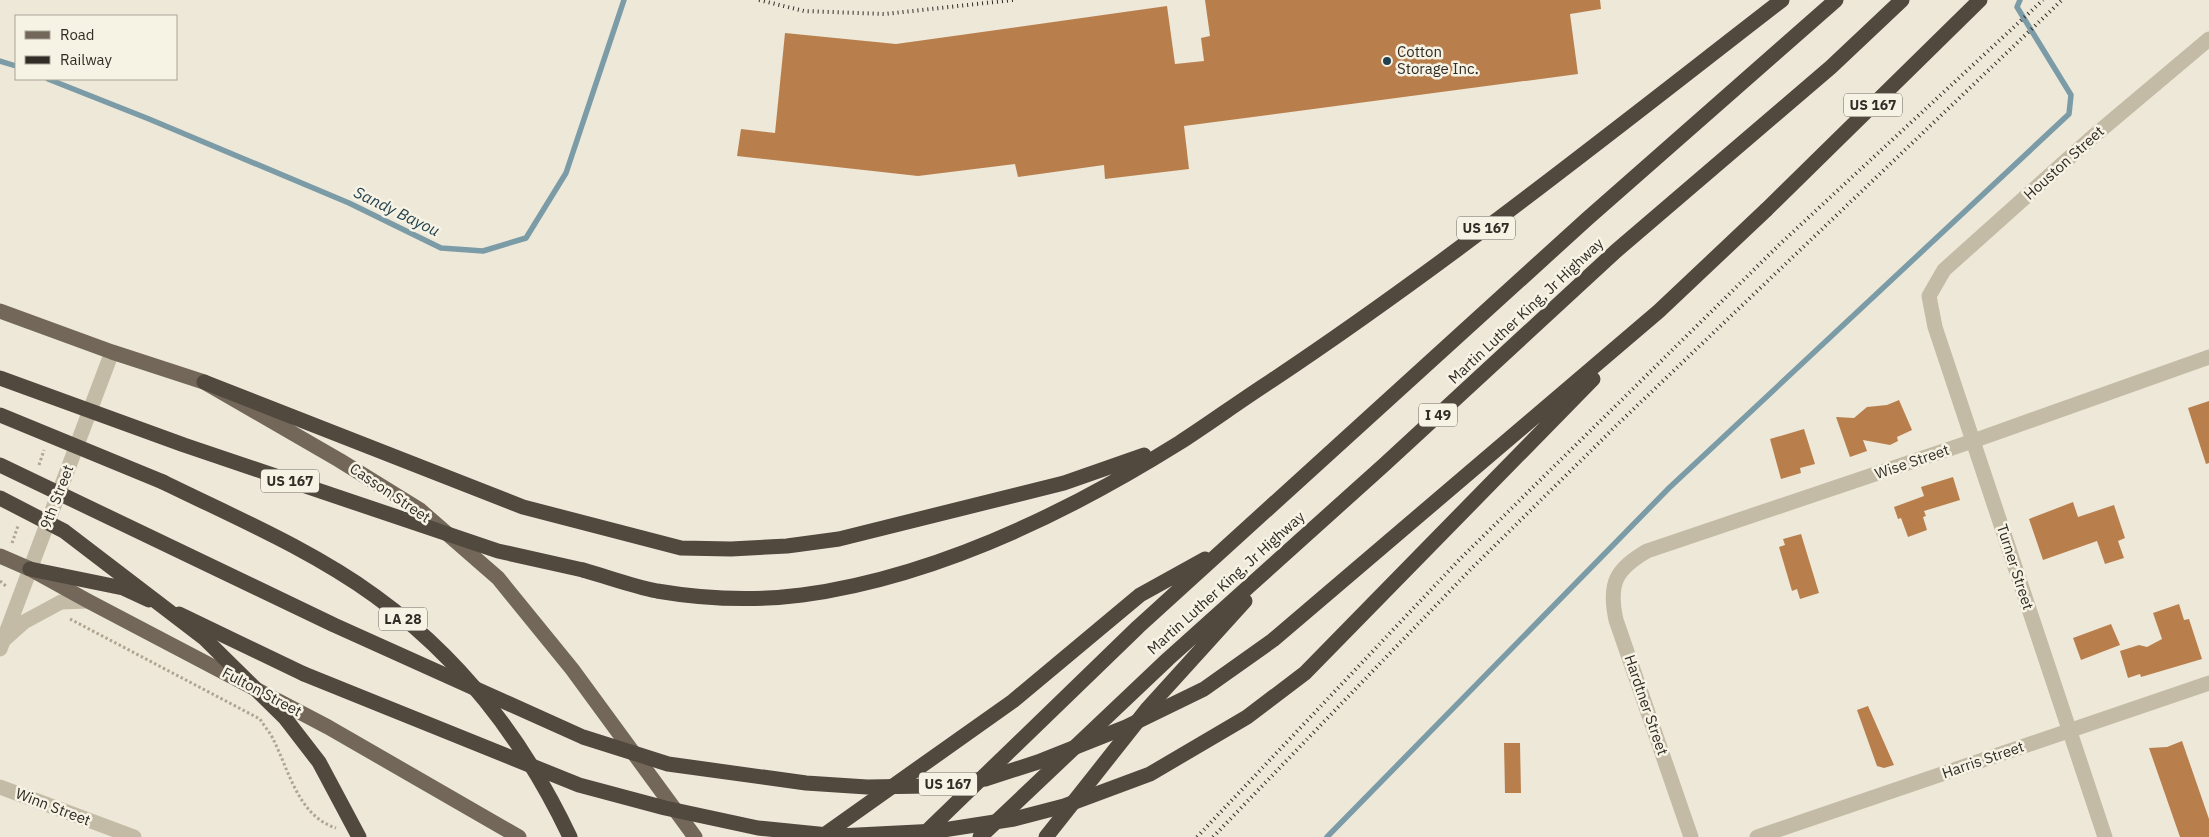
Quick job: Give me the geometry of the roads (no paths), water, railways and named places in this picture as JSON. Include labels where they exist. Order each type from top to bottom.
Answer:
[{"type":"highway","name":"US 167","points":[[0,378],[184,445],[498,552],[583,570],[656,590],[745,599],[800,595],[861,584],[986,544],[1062,509],[1179,443],[1327,343],[1457,250],[1782,0]]},
{"type":"highway","name":"Martin Luther King, Jr Highway","points":[[921,837],[1138,627],[1580,225],[1836,0]]},
{"type":"highway","name":"Martin Luther King, Jr Highway","points":[[980,837],[1168,659],[1299,542],[1616,251],[1831,68],[1902,0]]},
{"type":"highway","name":"US 167","points":[[0,465],[334,626],[583,737],[668,764],[806,783],[867,787],[929,786],[986,779],[1038,762],[1126,727],[1204,689],[1273,640],[1659,311],[1766,210],[1980,0]]},
{"type":"highway","points":[[30,569],[123,588],[304,674],[579,785],[665,808],[758,828],[838,836],[937,831],[1014,819],[1064,806],[1150,774],[1247,718],[1305,674],[1659,311]]},
{"type":"highway","points":[[204,382],[523,507],[681,548],[731,549],[787,546],[839,539],[1064,483],[1179,443]]},
{"type":"highway","name":"LA 28","points":[[0,415],[162,482],[285,542],[375,596],[451,663],[491,706],[541,782],[570,837]]},
{"type":"highway","points":[[0,498],[64,531],[204,638],[286,718],[319,762],[359,837]]},
{"type":"highway","points":[[1046,837],[1148,708],[1299,542]]},
{"type":"highway","points":[[821,837],[1014,701],[1140,595],[1230,545]]},
{"type":"main road","name":"Casson Street","points":[[0,310],[112,352],[204,382],[339,460],[420,510],[498,578],[572,669],[695,837]]},
{"type":"main road","name":"Fulton Street","points":[[0,556],[30,569],[328,727],[520,837]]},
{"type":"street","name":"Houston Street","points":[[1929,296],[1944,270],[2089,140],[2209,39]]},
{"type":"street","name":"Turner Street","points":[[1929,296],[1935,327],[2105,837]]},
{"type":"street","name":"9th Street","points":[[1,645],[112,352]]},
{"type":"street","name":"Wise Street","points":[[1619,572],[1632,560],[1648,551],[1974,441],[2209,357]]},
{"type":"street","name":"Hardtner Street","points":[[1619,572],[1613,588],[1612,602],[1616,620],[1691,837]]},
{"type":"street","name":"9th Street","points":[[1,645],[24,622],[46,609],[61,602],[88,601]]},
{"type":"street","name":"Harris Street","points":[[1757,837],[2209,683]]},
{"type":"street","name":"Winn Street","points":[[0,787],[134,837]]},
{"type":"waterway","name":"Sandy Bayou","points":[[51,80],[349,203],[441,248],[483,251],[526,238],[566,173],[624,0]]},
{"type":"waterway","points":[[1327,837],[1669,488],[2069,114],[2071,95],[2017,7],[2020,0]]},
{"type":"waterway","name":"Sandy Bayou","points":[[0,61],[15,66]]},
{"type":"railway","points":[[759,0],[804,11],[885,14],[1013,0]]},
{"type":"railway","points":[[1197,837],[1460,559],[1781,243],[2043,0]]},
{"type":"railway","points":[[1213,837],[1470,570],[1621,421],[2062,0]]},
{"type":"place","name":"Cotton Storage Inc.","points":[[1387,61]]}]
